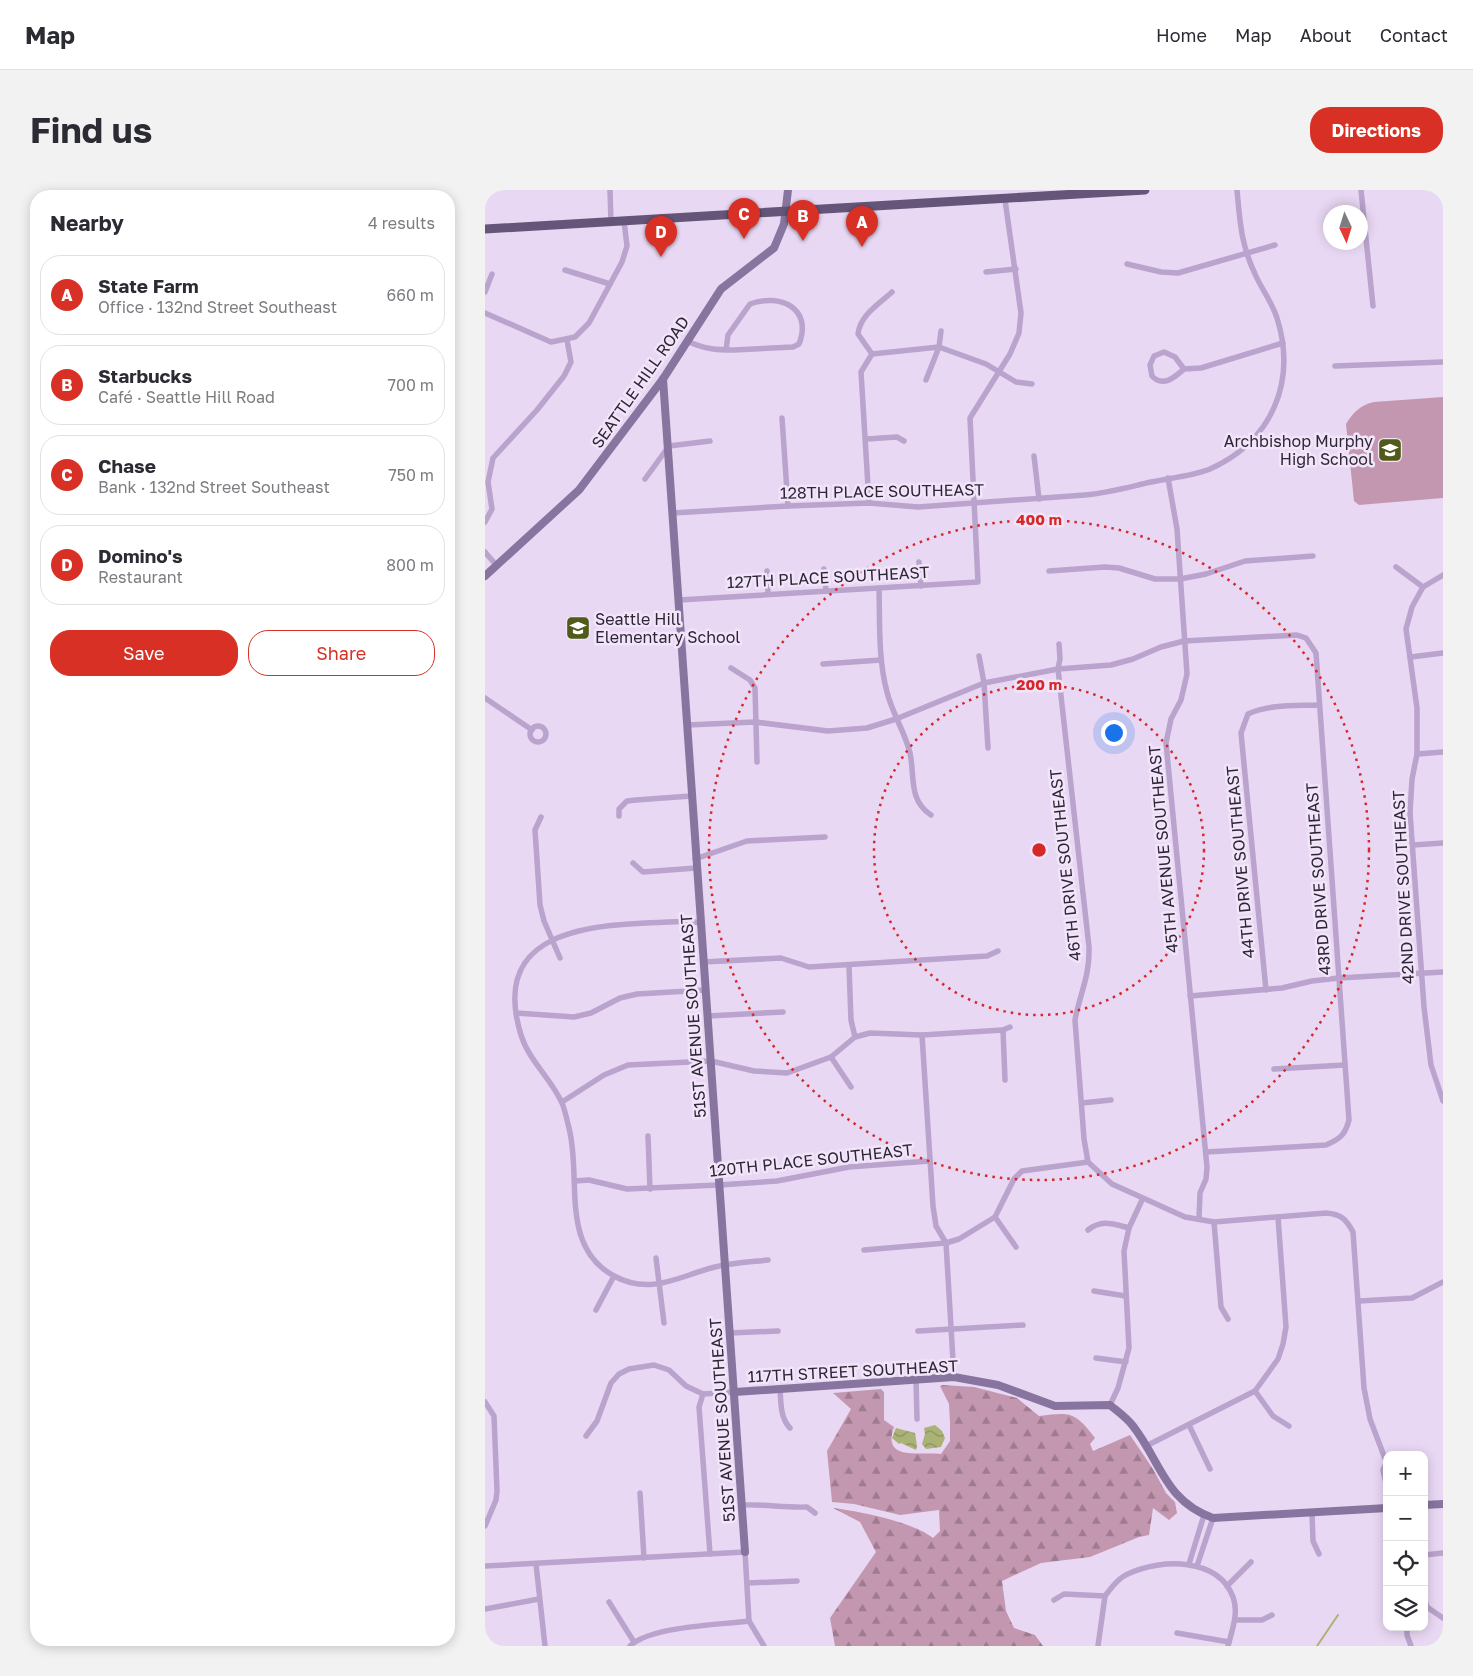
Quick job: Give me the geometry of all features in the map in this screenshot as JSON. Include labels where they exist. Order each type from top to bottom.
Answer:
[{"type":"main road","points":[[485,229],[1005,200],[1145,190]]},
{"type":"street","points":[[610,190],[611,223]]},
{"type":"street","name":"SEATTLE HILL ROAD","points":[[485,576],[579,490],[663,379],[721,289],[775,248],[787,211],[788,190]]},
{"type":"street","points":[[1184,369],[1175,357],[1164,352],[1154,356],[1150,365],[1152,376],[1161,382],[1169,381],[1184,369],[1201,368],[1283,343],[1269,297],[1256,276],[1241,235],[1237,190]]},
{"type":"street","points":[[1361,190],[1373,306]]},
{"type":"street","points":[[974,504],[970,418],[1010,354],[1019,333],[1021,313],[1005,200]]},
{"type":"street","points":[[485,313],[551,342],[575,337],[589,323],[622,262],[627,246],[624,221]]},
{"type":"street","points":[[1127,264],[1161,272],[1178,273],[1275,245]]},
{"type":"street","points":[[986,272],[1016,269]]},
{"type":"street","points":[[565,270],[610,284]]},
{"type":"street","points":[[485,292],[492,274]]},
{"type":"street","points":[[872,354],[858,334],[859,327],[862,319],[893,292]]},
{"type":"street","points":[[687,341],[711,350],[726,350],[793,346],[799,344],[803,329],[794,306],[776,301],[755,302],[746,307],[728,335],[726,350]]},
{"type":"street","points":[[926,380],[939,346],[941,331]]},
{"type":"street","points":[[485,522],[492,509],[488,482],[493,458],[537,410],[564,376],[571,362],[567,340]]},
{"type":"street","name":"128TH PLACE SOUTHEAST","points":[[673,513],[869,503],[918,507],[1039,499],[1107,493],[1209,470],[1243,448],[1268,422],[1277,404],[1283,378],[1283,343]]},
{"type":"street","points":[[872,354],[939,346],[986,364],[1015,382],[1032,384]]},
{"type":"street","points":[[869,503],[867,438],[861,372],[872,354]]},
{"type":"street","points":[[1335,366],[1443,362]]},
{"type":"street","name":"51ST AVENUE SOUTHEAST","points":[[663,379],[669,446],[695,864],[735,1392],[749,1622]]},
{"type":"street","points":[[782,418],[788,506]]},
{"type":"street","points":[[867,438],[897,437],[904,441]]},
{"type":"street","points":[[645,479],[669,446],[710,441]]},
{"type":"street","points":[[1034,456],[1039,499]]},
{"type":"street","name":"45TH AVENUE SOUTHEAST","points":[[1168,478],[1177,529],[1187,674],[1185,688],[1171,719],[1166,742],[1206,1152],[1206,1179],[1200,1193],[1199,1219]]},
{"type":"street","name":"127TH PLACE SOUTHEAST","points":[[679,600],[978,582],[974,504]]},
{"type":"street","points":[[485,552],[497,566]]},
{"type":"street","points":[[1049,571],[1119,568],[1155,579],[1180,579],[1245,561],[1313,556]]},
{"type":"street","points":[[919,562],[921,586]]},
{"type":"street","points":[[1396,567],[1423,587],[1443,575]]},
{"type":"street","points":[[824,569],[826,591]]},
{"type":"street","points":[[767,571],[768,594]]},
{"type":"street","name":"42ND DRIVE SOUTHEAST","points":[[1423,587],[1413,607],[1406,629],[1417,708],[1417,754],[1412,779],[1411,806],[1421,974],[1431,1065],[1443,1101]]},
{"type":"street","points":[[879,589],[881,660],[886,692],[910,753],[913,789],[920,806],[931,815]]},
{"type":"street","name":"43RD DRIVE SOUTHEAST","points":[[1184,640],[1297,635],[1306,638],[1316,653],[1349,1120],[1346,1130],[1339,1140],[1326,1145],[1206,1152]]},
{"type":"street","points":[[687,726],[755,722],[828,731],[867,728],[896,719],[984,683],[1058,669],[1111,665],[1133,660],[1161,646],[1184,640]]},
{"type":"street","name":"46TH DRIVE SOUTHEAST","points":[[1059,644],[1060,659],[1058,669],[1089,948],[1089,968],[1078,1003],[1075,1020],[1084,1140],[1088,1162]]},
{"type":"street","points":[[1411,657],[1443,653]]},
{"type":"street","points":[[979,656],[984,683],[987,748]]},
{"type":"street","points":[[823,664],[881,660]]},
{"type":"street","points":[[731,668],[750,680],[755,688],[757,762]]},
{"type":"street","points":[[485,698],[532,730]]},
{"type":"street","name":"44TH DRIVE SOUTHEAST","points":[[1266,990],[1241,733],[1248,714],[1257,710],[1268,707],[1319,705]]},
{"type":"street","points":[[1417,754],[1443,752]]},
{"type":"street","points":[[619,816],[619,809],[627,801],[691,796]]},
{"type":"street","points":[[541,817],[535,830],[540,905],[560,958]]},
{"type":"street","points":[[633,863],[643,872],[695,864],[747,842],[825,837]]},
{"type":"street","points":[[1413,845],[1443,843]]},
{"type":"street","points":[[700,923],[690,921],[604,926],[581,930],[536,948],[523,960],[512,991],[515,1013],[527,1051],[561,1102],[570,1129],[575,1181],[574,1198],[579,1234],[593,1260],[614,1276],[632,1284],[660,1285],[697,1271],[725,1265],[767,1260]]},
{"type":"street","points":[[703,962],[781,958],[809,967],[849,966],[987,956],[998,951]]},
{"type":"street","points":[[849,966],[851,1020],[855,1037]]},
{"type":"street","points":[[1190,996],[1266,990],[1339,978],[1443,972]]},
{"type":"street","points":[[515,1013],[574,1017],[591,1013],[620,998],[629,996],[706,990]]},
{"type":"street","points":[[708,1016],[783,1012]]},
{"type":"street","points":[[561,1102],[603,1075],[627,1065],[711,1060],[769,1073],[787,1073],[831,1057],[855,1037],[870,1033],[922,1035],[1003,1030],[1009,1027]]},
{"type":"street","points":[[1003,1030],[1005,1080]]},
{"type":"street","points":[[922,1035],[936,1226],[946,1243],[954,1377]]},
{"type":"street","points":[[831,1057],[851,1087]]},
{"type":"street","points":[[1274,1069],[1345,1065]]},
{"type":"street","points":[[1082,1103],[1111,1100]]},
{"type":"street","points":[[648,1136],[650,1189]]},
{"type":"street","name":"120TH PLACE SOUTHEAST","points":[[575,1181],[589,1180],[627,1189],[719,1185],[777,1181],[849,1167],[930,1160]]},
{"type":"street","points":[[864,1250],[946,1243],[974,1231],[995,1218],[1014,1179],[1022,1171],[1088,1162],[1112,1184],[1142,1200],[1185,1217],[1214,1222],[1327,1213],[1337,1214],[1347,1220],[1353,1232],[1364,1388],[1370,1419],[1383,1455]]},
{"type":"street","points":[[1142,1200],[1129,1228],[1124,1251],[1129,1348],[1126,1362],[1109,1405],[1132,1424],[1169,1488],[1190,1507],[1213,1518],[1383,1508]]},
{"type":"street","points":[[1146,1446],[1255,1391],[1278,1359],[1285,1336],[1278,1217]]},
{"type":"street","points":[[995,1218],[1016,1247]]},
{"type":"street","points":[[1088,1230],[1095,1224],[1105,1222],[1129,1228]]},
{"type":"street","points":[[1214,1222],[1221,1307],[1228,1318]]},
{"type":"street","points":[[656,1258],[664,1323]]},
{"type":"street","points":[[597,1310],[614,1276]]},
{"type":"street","points":[[1359,1301],[1412,1298],[1443,1282]]},
{"type":"street","points":[[1094,1291],[1126,1296]]},
{"type":"street","points":[[918,1331],[1023,1324]]},
{"type":"street","points":[[730,1333],[779,1331]]},
{"type":"street","points":[[1096,1358],[1126,1362]]},
{"type":"street","points":[[586,1436],[597,1421],[611,1383],[619,1374],[629,1368],[654,1366],[669,1370],[686,1386],[703,1394],[699,1407],[710,1554]]},
{"type":"street","name":"117TH STREET SOUTHEAST","points":[[703,1394],[954,1377],[998,1385],[1055,1406],[1109,1405]]},
{"type":"street","points":[[916,1380],[917,1419]]},
{"type":"street","points":[[780,1389],[782,1410],[786,1424],[790,1428]]},
{"type":"street","points":[[1255,1391],[1273,1416],[1289,1426]]},
{"type":"street","points":[[485,1402],[494,1416],[497,1491],[496,1500],[485,1526]]},
{"type":"street","points":[[1189,1425],[1210,1470]]},
{"type":"street","points":[[640,1493],[644,1558]]},
{"type":"street","points":[[742,1504],[769,1504],[787,1508],[807,1507],[815,1513]]},
{"type":"street","points":[[1428,1505],[1443,1504]]},
{"type":"street","points":[[1312,1513],[1313,1541],[1319,1554]]},
{"type":"street","points":[[1189,1564],[1204,1515]]},
{"type":"street","points":[[1197,1566],[1213,1518]]},
{"type":"street","points":[[485,1566],[745,1552]]},
{"type":"street","points":[[1428,1555],[1443,1553]]},
{"type":"street","points":[[1227,1586],[1251,1562]]},
{"type":"street","points":[[536,1564],[545,1646]]},
{"type":"street","points":[[1098,1646],[1105,1596],[1113,1585],[1128,1573],[1168,1564],[1189,1564],[1216,1576],[1227,1586],[1235,1606],[1235,1620],[1229,1644],[1177,1633]]},
{"type":"street","points":[[748,1583],[797,1581]]},
{"type":"street","points":[[1054,1600],[1064,1594],[1105,1596]]},
{"type":"street","points":[[485,1609],[539,1599]]},
{"type":"street","points":[[609,1602],[632,1644],[667,1631],[749,1622],[764,1646]]},
{"type":"street","points":[[1428,1609],[1443,1618]]},
{"type":"street","points":[[1235,1620],[1263,1620],[1272,1615]]},
{"type":"street","points":[[1407,1631],[1411,1646]]},
{"type":"green space","name":"Archbishop Murphy High School","points":[[1443,397],[1443,498],[1359,505],[1354,501],[1346,424],[1351,416],[1369,403]]},
{"type":"green space","points":[[940,1386],[974,1387],[1017,1398],[1039,1416],[1066,1414],[1071,1416],[1082,1423],[1095,1438],[1090,1444],[1093,1451],[1130,1435],[1153,1469],[1166,1493],[1175,1502],[1177,1513],[1169,1520],[1153,1508],[1149,1535],[1139,1537],[1090,1557],[1041,1563],[1002,1581],[1006,1611],[1014,1628],[1035,1635],[1043,1646],[835,1646],[830,1618],[876,1552],[860,1522],[833,1508],[899,1522],[924,1532],[933,1538],[940,1531],[939,1510],[900,1515],[854,1504],[832,1502],[827,1451],[851,1409],[833,1393],[881,1389],[884,1392],[884,1420],[894,1427],[893,1446],[898,1450],[906,1452],[941,1454],[950,1441],[949,1404]]},
{"type":"water","points":[[935,1425],[942,1431],[945,1438],[941,1447],[926,1449],[922,1444],[925,1434],[924,1428]]},
{"type":"water","points":[[896,1428],[915,1433],[916,1450],[901,1443],[899,1444],[892,1438]]},
{"type":"waterway","points":[[1317,1646],[1338,1615]]},
{"type":"place","name":"Chase","points":[[744,239]]},
{"type":"place","name":"Starbucks","points":[[803,241]]},
{"type":"place","name":"State Farm","points":[[862,247]]},
{"type":"place","name":"Domino's","points":[[661,257]]},
{"type":"place","name":"Archbishop Murphy High School","points":[[1390,450]]},
{"type":"place","name":"Seattle Hill Elementary School","points":[[578,628]]}]
